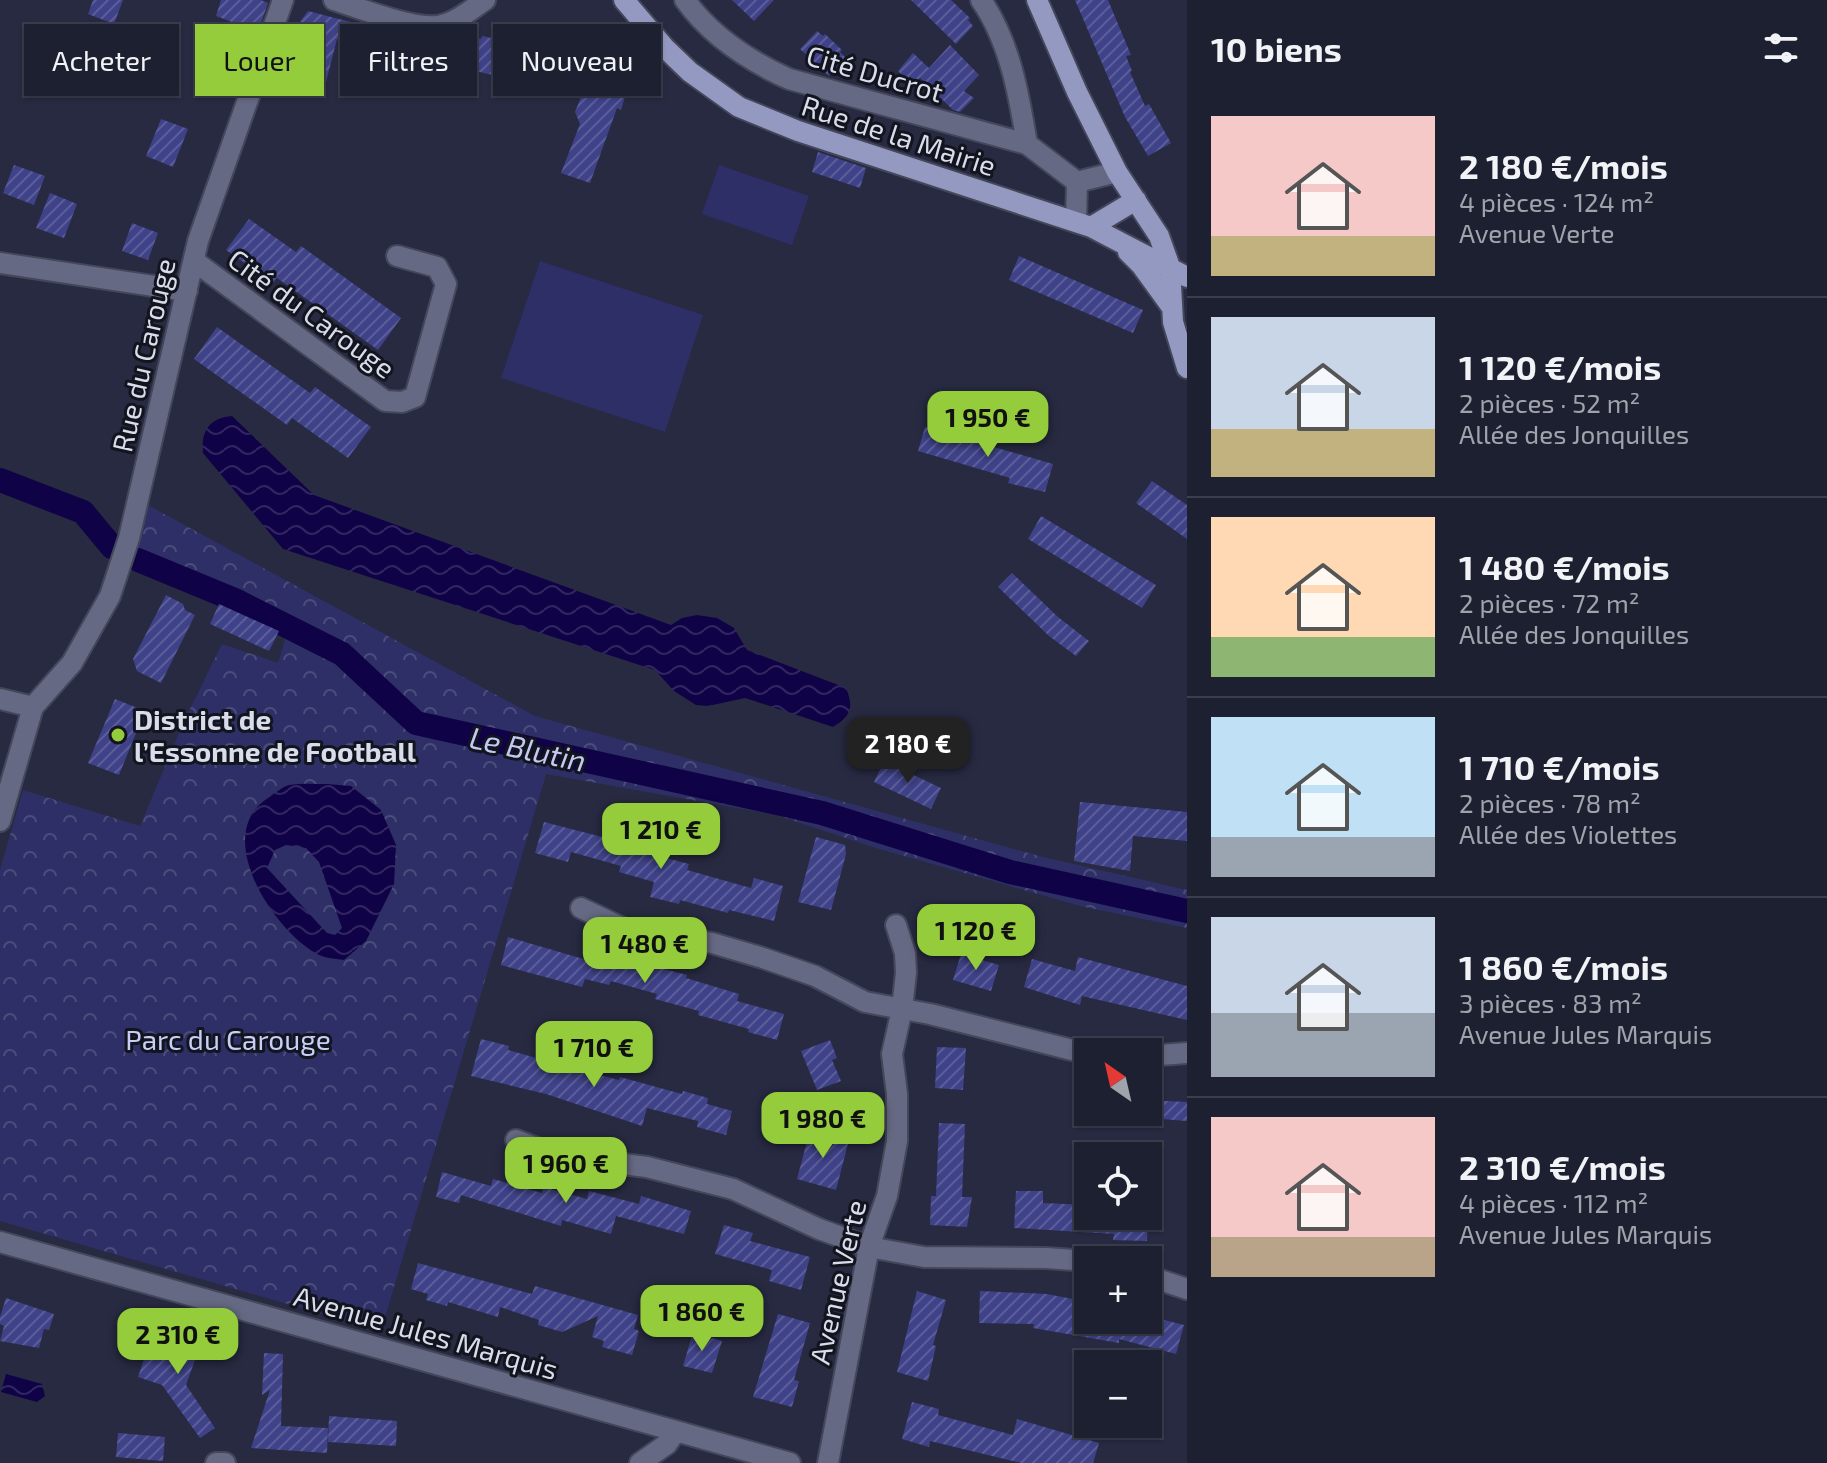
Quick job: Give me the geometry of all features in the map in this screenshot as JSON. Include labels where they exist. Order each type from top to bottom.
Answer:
[{"type":"main road","name":"Rue de la Mairie","points":[[624,0],[690,72],[739,107],[798,131],[1084,224],[1178,272]]},
{"type":"main road","points":[[1037,0],[1113,164],[1178,272],[1170,305]]},
{"type":"main road","points":[[1084,224],[1136,200]]},
{"type":"main road","points":[[1119,242],[1141,265],[1170,305],[1187,368]]},
{"type":"street","name":"Rue du Carouge","points":[[33,707],[72,663],[110,596],[129,538],[194,261],[212,198],[283,0]]},
{"type":"street","points":[[334,0],[427,27],[445,25],[485,0]]},
{"type":"street","name":"Cité Ducrot","points":[[685,0],[702,20],[739,52],[789,79],[1027,144],[1077,182]]},
{"type":"street","points":[[981,0],[998,30],[1011,65],[1027,144]]},
{"type":"street","points":[[1084,224],[1077,182],[1113,164]]},
{"type":"street","name":"Cité du Carouge","points":[[194,261],[385,401],[402,402],[415,397],[446,284],[437,267],[397,256]]},
{"type":"street","points":[[0,263],[187,291]]},
{"type":"street","points":[[0,699],[33,707],[0,821]]},
{"type":"street","points":[[581,908],[625,929],[712,943],[763,958],[815,976],[865,1002],[1074,1051]]},
{"type":"street","name":"Avenue Verte","points":[[828,1463],[869,1247],[887,1196],[897,1141],[897,1094],[892,1054],[902,1009],[905,953],[896,925]]},
{"type":"street","points":[[1162,1055],[1187,1053]]},
{"type":"street","points":[[516,1140],[558,1156],[647,1167],[733,1189],[819,1229],[869,1247],[924,1257],[1074,1260]]},
{"type":"street","name":"Avenue Jules Marquis","points":[[0,1242],[790,1463]]},
{"type":"street","points":[[1162,1281],[1187,1289]]},
{"type":"street","points":[[640,1463],[667,1444],[675,1432]]},
{"type":"street","points":[[216,1463],[225,1463]]},
{"type":"green space","points":[[719,165],[809,196],[792,245],[702,214]]},
{"type":"green space","points":[[540,261],[703,315],[665,432],[501,378]]},
{"type":"green space","name":"Parc du Carouge","points":[[144,503],[535,716],[1039,856],[1187,890],[1187,928],[1080,906],[876,848],[776,815],[546,774],[381,1331],[0,1221],[0,870],[23,790],[140,826],[185,719],[222,644],[278,663],[287,633],[129,569]]},
{"type":"water","points":[[232,416],[314,495],[671,625],[682,618],[697,615],[717,618],[734,628],[747,650],[846,688],[849,710],[844,719],[833,727],[745,698],[708,706],[696,705],[674,691],[655,670],[283,549],[203,453],[203,438],[208,427],[217,420]]},
{"type":"water","points":[[289,785],[351,786],[381,810],[396,845],[394,884],[366,941],[344,960],[319,955],[284,926],[255,882],[247,858],[245,835],[252,814],[268,798]],"holes":[[[286,845],[306,848],[319,862],[342,928],[335,935],[327,933],[267,868],[275,850]]]},
{"type":"water","points":[[6,1374],[42,1384],[45,1396],[37,1402],[1,1392]]},
{"type":"building","points":[[93,0],[123,0],[114,24],[88,14]]},
{"type":"building","points":[[221,0],[261,0],[268,3],[261,24],[237,24],[216,16]]},
{"type":"building","points":[[732,0],[774,0],[754,21]]},
{"type":"building","points":[[911,0],[951,0],[970,18],[968,20],[973,26],[956,44]]},
{"type":"building","points":[[1075,0],[1108,0],[1131,55],[1126,56],[1130,72],[1145,106],[1149,104],[1171,143],[1148,156],[1125,117]]},
{"type":"building","points":[[308,11],[358,24],[340,24],[340,40],[337,39],[326,82],[324,24],[298,24]]},
{"type":"building","points":[[817,31],[823,36],[825,34],[846,58],[829,76],[800,49]]},
{"type":"building","points":[[482,36],[493,38],[493,75],[477,71],[477,38]]},
{"type":"building","points":[[950,45],[979,75],[964,91],[974,98],[960,112],[953,110],[920,78],[926,71],[913,86],[898,71],[913,53],[929,68]]},
{"type":"building","points":[[578,96],[625,96],[621,110],[617,108],[590,183],[561,173],[580,124],[575,112],[581,97]]},
{"type":"building","points":[[161,119],[188,129],[173,167],[146,156]]},
{"type":"building","points":[[818,152],[866,168],[860,188],[812,172]]},
{"type":"building","points":[[14,165],[45,176],[34,205],[3,193]]},
{"type":"building","points":[[50,193],[77,204],[64,238],[36,228]]},
{"type":"building","points":[[249,219],[296,252],[301,246],[401,318],[378,350],[277,278],[273,283],[226,250]]},
{"type":"building","points":[[132,223],[158,233],[148,260],[122,251]]},
{"type":"building","points":[[1019,256],[1143,310],[1133,333],[1009,280]]},
{"type":"building","points":[[217,327],[310,393],[315,387],[371,427],[348,458],[292,418],[287,425],[194,359]]},
{"type":"building","points":[[925,427],[1053,464],[1045,492],[1008,483],[1010,478],[918,451]]},
{"type":"building","points":[[1152,481],[1187,505],[1187,539],[1136,503]]},
{"type":"building","points":[[1041,516],[1156,585],[1142,608],[1028,539]]},
{"type":"building","points":[[1012,573],[1058,617],[1089,641],[1076,656],[1049,636],[998,587]]},
{"type":"building","points":[[166,595],[195,615],[161,683],[137,671],[133,659]]},
{"type":"building","points":[[219,604],[279,631],[269,651],[210,624]]},
{"type":"building","points":[[115,699],[145,711],[119,775],[88,763]]},
{"type":"building","points":[[884,761],[941,788],[931,809],[874,782]]},
{"type":"building","points":[[1080,802],[1187,812],[1187,841],[1133,836],[1130,871],[1074,861]]},
{"type":"building","points":[[611,821],[646,830],[640,851],[689,864],[687,870],[751,888],[754,878],[783,886],[774,921],[680,900],[679,904],[650,897],[654,882],[619,872],[621,866],[571,852],[568,862],[535,853],[544,822],[606,838]]},
{"type":"building","points":[[816,837],[845,845],[846,854],[831,910],[798,902]]},
{"type":"building","points":[[946,905],[981,914],[975,939],[939,929]]},
{"type":"building","points":[[508,937],[604,965],[606,959],[617,963],[618,957],[687,975],[686,978],[739,994],[737,1001],[784,1014],[777,1040],[698,1015],[699,1011],[655,999],[657,994],[611,981],[609,985],[585,979],[582,987],[501,965]]},
{"type":"building","points":[[961,954],[999,965],[991,991],[953,980]]},
{"type":"building","points":[[1078,957],[1187,986],[1187,1020],[1082,996],[1080,1005],[1024,987],[1032,959],[1075,971]]},
{"type":"building","points":[[481,1039],[572,1068],[708,1098],[707,1104],[732,1111],[726,1135],[697,1127],[698,1121],[647,1108],[642,1126],[546,1094],[471,1076]]},
{"type":"building","points":[[830,1040],[837,1058],[832,1060],[841,1081],[817,1090],[801,1051]]},
{"type":"building","points":[[937,1047],[966,1048],[963,1090],[935,1088]]},
{"type":"building","points":[[1162,1101],[1187,1102],[1187,1121],[1162,1119]]},
{"type":"building","points":[[939,1123],[965,1124],[962,1197],[972,1197],[967,1227],[930,1225],[931,1196],[936,1196]]},
{"type":"building","points":[[810,1130],[849,1140],[836,1190],[797,1179]]},
{"type":"building","points":[[442,1172],[491,1186],[493,1179],[542,1193],[543,1187],[587,1199],[589,1191],[639,1204],[641,1196],[691,1211],[684,1234],[616,1216],[611,1234],[562,1220],[561,1226],[461,1195],[459,1203],[436,1197]]},
{"type":"building","points":[[1016,1191],[1043,1191],[1043,1203],[1074,1204],[1074,1230],[1147,1230],[1147,1241],[1113,1240],[1114,1234],[1014,1228]]},
{"type":"building","points":[[724,1225],[753,1233],[750,1241],[810,1257],[801,1290],[769,1281],[772,1270],[715,1254]]},
{"type":"building","points":[[418,1263],[532,1294],[535,1286],[638,1315],[634,1329],[639,1331],[632,1355],[602,1347],[604,1341],[592,1337],[598,1316],[562,1332],[538,1325],[539,1320],[500,1307],[498,1317],[448,1302],[447,1306],[426,1300],[428,1294],[411,1289]]},
{"type":"building","points":[[917,1291],[946,1300],[933,1345],[936,1346],[928,1381],[897,1372]]},
{"type":"building","points":[[980,1291],[1047,1294],[1074,1299],[1074,1334],[1162,1334],[1162,1320],[1184,1325],[1176,1354],[1119,1339],[1119,1343],[1033,1328],[1034,1324],[979,1323]]},
{"type":"building","points":[[6,1298],[54,1314],[49,1330],[44,1329],[39,1348],[0,1341],[4,1326],[0,1324],[0,1317]]},
{"type":"building","points":[[778,1314],[810,1323],[794,1380],[799,1381],[792,1407],[753,1397]]},
{"type":"building","points":[[186,1326],[205,1332],[186,1385],[215,1428],[200,1438],[162,1385],[138,1377],[151,1339],[179,1348]]},
{"type":"building","points":[[693,1332],[722,1341],[712,1373],[683,1366]]},
{"type":"building","points":[[264,1353],[283,1354],[281,1426],[328,1428],[327,1453],[251,1448],[270,1390],[262,1395]]},
{"type":"building","points":[[912,1402],[939,1409],[938,1415],[1013,1435],[1017,1419],[1099,1443],[1093,1463],[1021,1463],[930,1441],[929,1447],[902,1439]]},
{"type":"building","points":[[329,1416],[397,1421],[396,1446],[328,1442]]},
{"type":"building","points":[[118,1433],[165,1437],[163,1461],[116,1457]]},
{"type":"waterway","name":"Le Blutin","points":[[0,480],[83,512],[112,547]]},
{"type":"waterway","name":"Le Blutin","points":[[138,560],[235,600],[342,654],[416,723],[822,813],[1010,872],[1187,911]]},
{"type":"place","name":"District de l’Essonne de Football","points":[[118,735]]}]
